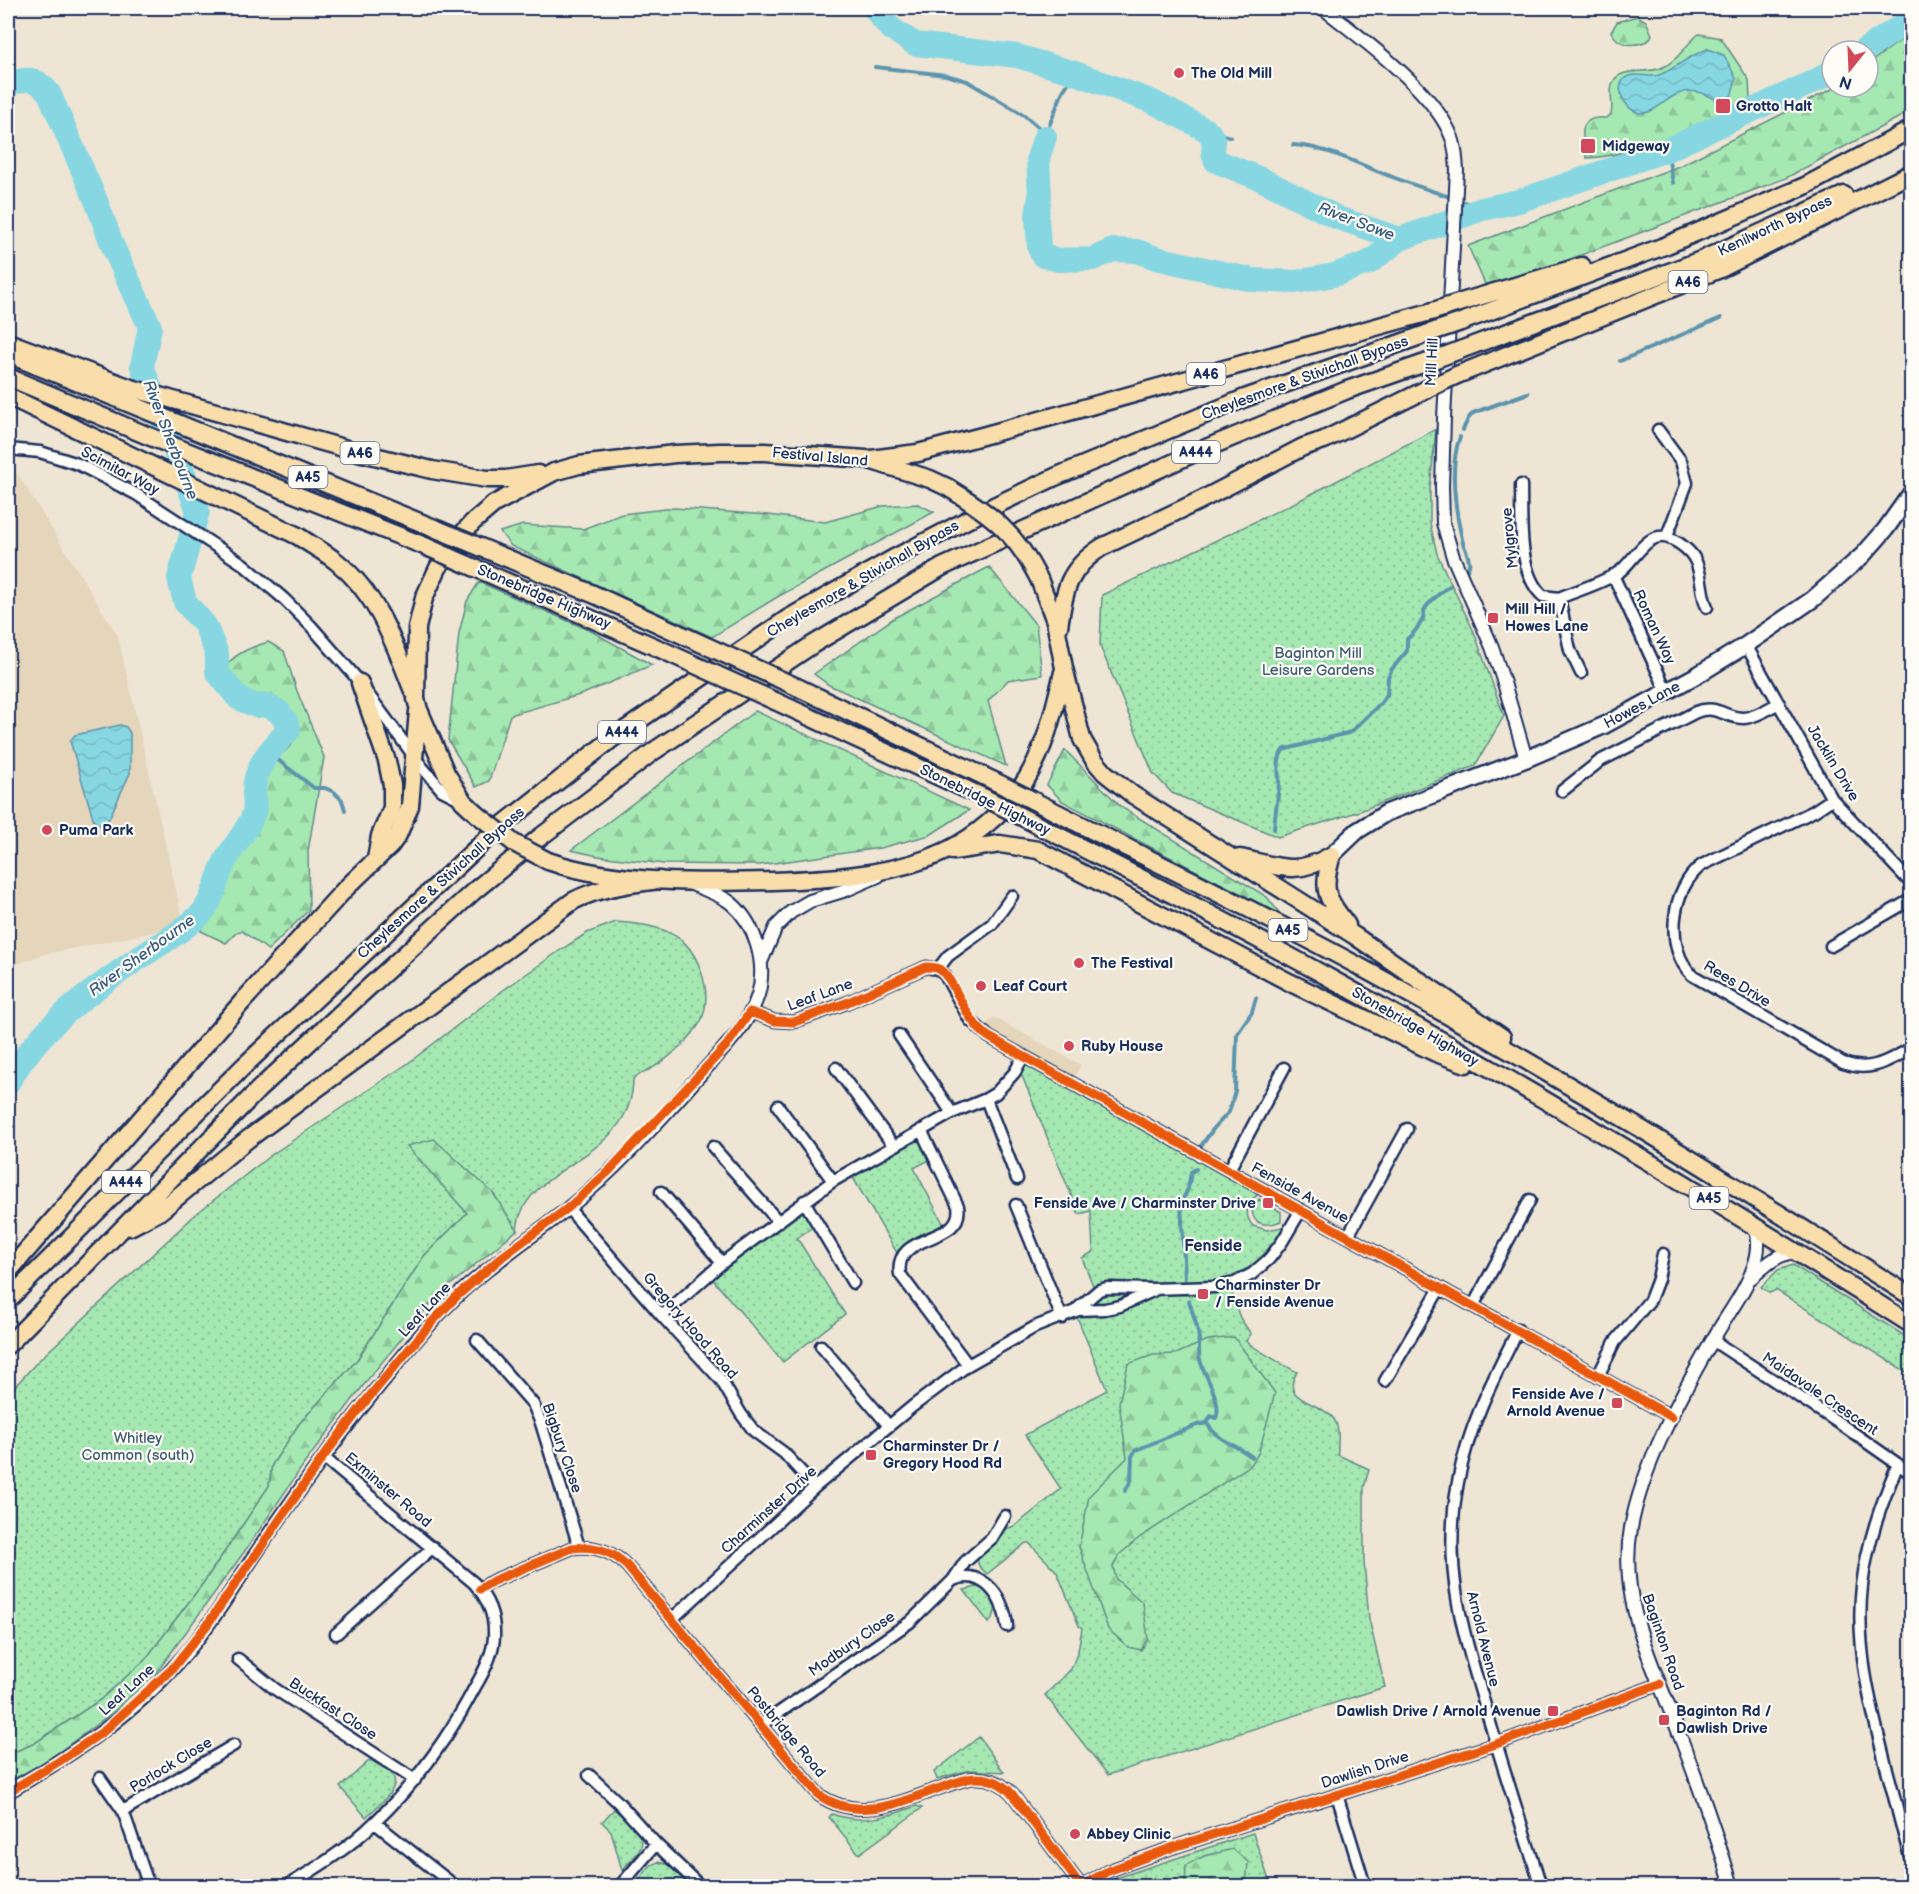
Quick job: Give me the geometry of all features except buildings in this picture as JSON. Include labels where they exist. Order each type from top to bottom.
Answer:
[{"type":"highway","name":"Kenilworth Bypass","points":[[1666,245],[1805,186],[1911,129]]},
{"type":"highway","name":"Kenilworth Bypass","points":[[1569,310],[1701,260],[1888,174],[1911,160]]},
{"type":"highway","name":"A46","points":[[1058,637],[1065,590],[1073,573],[1087,556],[1102,547],[1199,501],[1304,447],[1320,434],[1425,385],[1458,363],[1720,269],[1911,172]]},
{"type":"highway","name":"A46","points":[[866,459],[918,453],[982,436],[1430,312],[1628,250],[1666,245]]},
{"type":"highway","name":"Cheylesmore & Stivichall Bypass","points":[[8,1300],[245,1065],[496,830],[613,738],[787,619],[925,542],[1056,477],[1245,398],[1461,322],[1666,245]]},
{"type":"highway","name":"Cheylesmore & Stivichall Bypass","points":[[8,1345],[259,1089],[474,891],[611,782],[720,705],[812,645],[942,567],[1199,451],[1347,390],[1428,362],[1458,363],[1569,310]]},
{"type":"highway","name":"A46","points":[[8,342],[131,388],[354,451],[458,475],[506,478],[554,472]]},
{"type":"highway","name":"Stonebridge Highway","points":[[8,354],[593,594],[797,687],[994,781],[1362,968],[1540,1068],[1911,1297]]},
{"type":"highway","name":"Stonebridge Highway","points":[[8,377],[146,435],[427,547],[660,649],[985,798],[1317,971],[1682,1181],[1911,1325]]},
{"type":"highway","points":[[8,396],[298,536],[336,562],[361,585],[386,624],[417,705],[408,816],[398,835],[345,889],[243,1001],[8,1272]]},
{"type":"highway","name":"Festival Island","points":[[765,452],[866,459],[930,479],[978,506],[999,522],[1023,551],[1039,579],[1051,607],[1064,668],[1045,740],[1032,770],[1019,790],[1004,809],[944,852],[894,869],[833,878],[722,883],[660,880],[588,872],[548,861],[514,843],[463,801],[446,773],[417,705],[417,628],[431,582],[452,545],[472,522],[494,504],[554,472],[611,460],[709,453],[765,452]]},
{"type":"highway","name":"A45","points":[[1064,668],[1082,739],[1094,760],[1105,773],[1133,795],[1355,936],[1492,1029],[1540,1068]]},
{"type":"highway","points":[[360,683],[387,761],[392,785],[392,808],[380,836],[376,859]]},
{"type":"highway","points":[[944,852],[1000,844],[1038,850],[1289,982],[1436,1053],[1503,1078]]},
{"type":"highway","points":[[1224,854],[1292,869],[1319,863],[1332,855]]},
{"type":"highway","points":[[1332,855],[1328,870],[1328,897],[1333,909],[1355,936]]},
{"type":"highway","points":[[114,1236],[159,1212],[249,1139],[573,901],[587,894],[619,886],[660,880]]},
{"type":"main road","name":"Howes Lane","points":[[1332,855],[1357,831],[1386,813],[1526,759],[1605,725],[1667,692],[1746,645],[1813,599],[1863,555],[1885,530],[1911,492]]},
{"type":"street","name":"Mill Hill","points":[[1323,8],[1411,81],[1428,98],[1452,137],[1456,154],[1444,418],[1443,522],[1453,557],[1501,674],[1526,759]]},
{"type":"street","points":[[1658,430],[1681,461],[1687,483],[1667,536]]},
{"type":"street","name":"Scimitar Way","points":[[8,449],[40,452],[78,464],[136,494],[243,564],[311,626],[360,683],[413,757],[442,790],[463,801]]},
{"type":"street","name":"Mylgrove","points":[[1521,485],[1522,538],[1531,581],[1543,596],[1559,598]]},
{"type":"street","points":[[1581,673],[1570,650],[1559,598],[1622,570],[1645,543],[1667,536],[1678,542],[1694,558],[1707,607]]},
{"type":"street","name":"Roman Way","points":[[1613,575],[1667,692]]},
{"type":"street","name":"Jacklin Drive","points":[[1746,645],[1833,799],[1911,884]]},
{"type":"street","points":[[1562,791],[1600,761],[1696,712],[1710,708],[1744,718],[1756,715],[1779,703]]},
{"type":"street","name":"Rees Drive","points":[[1833,799],[1814,811],[1695,870],[1686,880],[1680,895],[1675,927],[1676,950],[1684,968],[1692,975],[1843,1062],[1858,1067],[1875,1066],[1911,1048]]},
{"type":"street","name":"Leaf Lane","points":[[761,962],[776,927],[791,912],[810,901],[846,890],[894,869]]},
{"type":"street","name":"Leaf Lane","points":[[8,1792],[104,1731],[172,1669],[207,1626],[323,1457],[402,1356],[458,1295],[502,1257],[568,1208],[609,1171],[733,1038],[750,1012],[760,984],[761,962],[750,926],[738,910],[720,896],[685,881]]},
{"type":"street","points":[[938,969],[948,956],[992,924],[1012,896]]},
{"type":"street","points":[[1831,946],[1911,899]]},
{"type":"street","name":"Leaf Lane","points":[[750,1012],[776,1021],[794,1022],[846,1003],[926,967],[938,969]]},
{"type":"street","name":"Fenside Avenue","points":[[938,969],[945,975],[963,1009],[978,1029],[1023,1058],[1201,1154],[1672,1417]]},
{"type":"street","points":[[899,1035],[952,1113]]},
{"type":"street","points":[[662,1316],[722,1263],[832,1181],[952,1113],[986,1099],[1005,1083],[1023,1058]]},
{"type":"street","points":[[836,1068],[893,1145]]},
{"type":"street","name":"Fenside Avenue","points":[[1229,1170],[1284,1068]]},
{"type":"street","points":[[986,1099],[1017,1179]]},
{"type":"street","points":[[778,1106],[832,1181]]},
{"type":"street","name":"Fenside Avenue","points":[[1348,1236],[1407,1129]]},
{"type":"street","points":[[921,1130],[958,1206],[959,1214],[954,1225],[906,1250],[900,1258],[900,1274],[968,1365]]},
{"type":"street","points":[[713,1147],[778,1221]]},
{"type":"street","points":[[661,1192],[722,1263]]},
{"type":"street","points":[[1473,1306],[1530,1200]]},
{"type":"street","points":[[804,1201],[853,1283]]},
{"type":"street","points":[[1016,1205],[1062,1318]]},
{"type":"street","name":"Gregory Hood Road","points":[[568,1208],[721,1380],[754,1431],[784,1453],[815,1487]]},
{"type":"street","name":"Charminster Drive","points":[[672,1619],[815,1487],[968,1365],[1019,1335],[1062,1318],[1102,1289],[1230,1285],[1252,1274],[1276,1250],[1301,1210]]},
{"type":"street","name":"Baginton Road","points":[[1732,1887],[1709,1813],[1632,1604],[1627,1561],[1632,1524],[1649,1470],[1672,1417],[1712,1340],[1748,1281],[1759,1248],[1755,1226]]},
{"type":"street","name":"Baginton Road","points":[[1748,1281],[1774,1259],[1789,1253],[1799,1253]]},
{"type":"street","points":[[1598,1376],[1615,1342],[1650,1300],[1658,1279],[1663,1254]]},
{"type":"street","points":[[1385,1381],[1440,1288]]},
{"type":"street","name":"Charminster Drive","points":[[1072,1312],[1083,1309],[1105,1310],[1120,1306],[1158,1289]]},
{"type":"street","name":"Arnold Avenue","points":[[1518,1330],[1485,1396],[1469,1438],[1458,1480],[1453,1525],[1453,1568],[1458,1608],[1496,1744],[1541,1887]]},
{"type":"street","name":"Bigbury Close","points":[[477,1340],[533,1404],[579,1547]]},
{"type":"street","name":"Maidavale Crescent","points":[[1712,1340],[1839,1423],[1911,1474]]},
{"type":"street","points":[[821,1346],[889,1426]]},
{"type":"street","name":"Exminster Road","points":[[287,1887],[329,1860],[375,1823],[415,1780],[453,1727],[490,1657],[494,1643],[494,1621],[489,1605],[480,1589],[468,1576],[323,1457]]},
{"type":"street","points":[[1898,1464],[1878,1513],[1868,1549],[1860,1621],[1869,1696],[1911,1863]]},
{"type":"street","name":"Modbury Close","points":[[761,1725],[909,1622],[992,1538],[1005,1516]]},
{"type":"street","name":"Exminster Road","points":[[336,1634],[433,1547]]},
{"type":"street","points":[[480,1589],[534,1563],[579,1547]]},
{"type":"street","name":"Postbridge Road","points":[[579,1547],[598,1548],[619,1559],[819,1795],[836,1805],[867,1810],[972,1778],[988,1779],[998,1783],[1012,1794],[1081,1887]]},
{"type":"street","points":[[953,1580],[968,1577],[981,1581],[989,1587],[1001,1602],[1006,1614],[1006,1626]]},
{"type":"street","name":"Buckfast Close","points":[[238,1659],[275,1689],[415,1780]]},
{"type":"street","name":"Dawlish Drive","points":[[1081,1887],[1099,1875],[1118,1867],[1496,1744],[1660,1684]]},
{"type":"street","name":"Porlock Close","points":[[123,1811],[234,1745]]},
{"type":"street","points":[[589,1775],[700,1887]]},
{"type":"street","name":"Porlock Close","points":[[100,1778],[123,1811],[149,1887]]},
{"type":"street","points":[[1337,1795],[1365,1887]]},
{"type":"street","points":[[375,1823],[455,1887]]},
{"type":"street","points":[[620,1887],[657,1844]]},
{"type":"shaded area","points":[[17,473],[118,636],[184,926],[41,955],[8,968],[8,476]]},
{"type":"shaded area","points":[[993,1017],[1081,1065],[1073,1079],[984,1028]]},
{"type":"green space","points":[[1637,16],[1646,21],[1652,35],[1649,40],[1638,44],[1618,41],[1611,32],[1617,22]]},
{"type":"green space","points":[[1911,33],[1911,111],[1786,178],[1525,276],[1485,284],[1468,246],[1679,166],[1820,95],[1820,99],[1880,99],[1880,55]]},
{"type":"green space","points":[[1699,34],[1721,38],[1749,80],[1750,99],[1651,144],[1609,156],[1587,158],[1583,129],[1590,120],[1607,118],[1611,114],[1611,90],[1617,77],[1622,74],[1655,70],[1667,65]]},
{"type":"green space","name":"Baginton Mill Leisure Gardens","points":[[1436,429],[1430,488],[1430,523],[1437,554],[1474,632],[1504,716],[1475,766],[1360,811],[1278,837],[1172,793],[1153,773],[1100,646],[1102,595],[1300,500]]},
{"type":"green space","points":[[918,504],[934,512],[779,596],[712,637],[511,546],[500,532],[523,525],[583,529],[622,514],[674,508],[825,522],[883,506]]},
{"type":"green space","points":[[989,567],[1036,625],[1042,675],[1008,680],[988,701],[1006,766],[829,685],[814,674],[894,618]]},
{"type":"green space","points":[[479,582],[591,631],[652,665],[583,694],[510,715],[489,781],[476,787],[448,740],[459,633],[467,601]]},
{"type":"green space","points":[[268,642],[284,651],[297,691],[324,757],[308,851],[309,910],[268,950],[242,931],[237,932],[226,943],[201,931],[237,853],[263,816],[260,787],[262,771],[289,748],[297,734],[297,727],[290,714],[276,701],[258,700],[245,694],[223,672],[236,656]]},
{"type":"green space","points":[[755,711],[969,810],[930,835],[880,848],[760,865],[664,864],[598,856],[571,850]]},
{"type":"green space","points":[[1065,750],[1121,807],[1267,897],[1281,915],[1062,801],[1047,785]]},
{"type":"green space","name":"Whitley Common (south)","points":[[616,922],[660,929],[683,941],[690,949],[701,971],[706,994],[701,1022],[688,1039],[666,1059],[633,1079],[628,1107],[616,1128],[598,1145],[538,1189],[524,1207],[517,1230],[493,1193],[408,1146],[467,1213],[424,1256],[357,1360],[299,1424],[272,1465],[269,1486],[204,1582],[145,1660],[100,1700],[35,1743],[8,1755],[8,1394],[38,1361],[196,1214],[271,1155],[407,1064],[502,991],[562,949],[587,933]]},
{"type":"green space","points":[[1023,1057],[1263,1192],[1250,1202],[1248,1207],[1248,1216],[1253,1226],[1267,1230],[1293,1225],[1276,1250],[1240,1281],[1232,1295],[1240,1318],[1251,1334],[1246,1341],[1297,1372],[1293,1389],[1297,1395],[1328,1413],[1336,1423],[1338,1455],[1369,1469],[1364,1488],[1364,1562],[1369,1619],[1385,1687],[1108,1775],[1045,1695],[1071,1669],[1078,1651],[1082,1628],[1079,1626],[1057,1572],[1029,1543],[987,1574],[979,1566],[977,1559],[1004,1530],[1016,1525],[1061,1489],[1025,1435],[1107,1390],[1075,1312],[1096,1293],[1082,1258],[1093,1252],[1091,1211],[1079,1214],[1022,1076],[1015,1072]]},
{"type":"green space","points":[[921,1130],[935,1157],[914,1168],[946,1229],[900,1258],[849,1171]]},
{"type":"green space","points":[[434,1139],[493,1193],[517,1230],[436,1297],[369,1378],[304,1464],[247,1548],[157,1672],[113,1712],[47,1761],[8,1782],[8,1755],[35,1743],[100,1700],[145,1660],[204,1582],[269,1486],[272,1465],[299,1424],[357,1360],[424,1256],[467,1213],[407,1146]]},
{"type":"green space","points":[[1259,1199],[1281,1212],[1281,1221],[1262,1224],[1255,1220],[1252,1210]]},
{"type":"green space","points":[[804,1201],[817,1224],[797,1238],[845,1314],[783,1362],[709,1275]]},
{"type":"green space","points":[[1793,1265],[1911,1340],[1911,1375],[1776,1290],[1770,1293],[1761,1287],[1778,1270]]},
{"type":"green space","points":[[1234,1337],[1275,1393],[1259,1452],[1251,1465],[1139,1538],[1120,1554],[1113,1566],[1116,1579],[1143,1603],[1148,1639],[1141,1650],[1128,1647],[1108,1629],[1079,1547],[1089,1496],[1127,1458],[1119,1403],[1128,1364],[1153,1355],[1176,1354],[1208,1340]]},
{"type":"green space","points":[[977,1587],[988,1592],[994,1601],[995,1612],[989,1623],[964,1590]]},
{"type":"green space","points":[[979,1737],[1004,1772],[969,1770],[937,1779],[934,1772]]},
{"type":"green space","points":[[370,1760],[389,1771],[394,1781],[390,1793],[366,1817],[340,1787]]},
{"type":"green space","points":[[917,1806],[922,1808],[859,1854],[829,1817],[832,1814],[854,1819],[875,1818]]},
{"type":"green space","points":[[614,1809],[637,1831],[642,1842],[638,1853],[622,1870],[611,1831],[602,1822]]},
{"type":"green space","points":[[1253,1833],[1271,1886],[1101,1886],[1116,1878]]},
{"type":"green space","points":[[1233,1849],[1248,1862],[1246,1886],[1185,1886],[1186,1865],[1204,1856]]},
{"type":"green space","points":[[658,1862],[669,1865],[690,1886],[634,1885],[651,1865]]},
{"type":"water","points":[[1708,49],[1724,55],[1736,78],[1731,97],[1723,102],[1701,93],[1688,91],[1673,96],[1649,112],[1638,113],[1624,101],[1620,90],[1626,77],[1659,75]]},
{"type":"water","points":[[120,725],[126,727],[130,733],[130,773],[107,823],[100,825],[94,821],[70,741],[75,735]]},
{"type":"waterway","name":"River Sowe","points":[[874,8],[890,28],[915,44],[1017,56],[1075,73],[1153,102],[1208,131],[1214,140],[1213,153],[1216,161],[1263,180],[1338,218],[1400,239],[1482,209],[1519,201],[1667,150],[1820,78]]},
{"type":"waterway","name":"River Sowe","points":[[1880,40],[1912,19]]},
{"type":"waterway","points":[[875,67],[946,75],[967,81],[1024,115],[1038,127],[1045,137]]},
{"type":"waterway","points":[[1045,136],[1063,91],[1075,73]]},
{"type":"waterway","name":"River Sherbourne","points":[[8,84],[31,80],[40,84],[49,93],[97,203],[113,247],[150,327],[142,366],[198,511],[179,578],[185,602],[205,625],[217,654],[217,672],[238,698],[256,706],[265,705],[278,711],[286,721],[289,730],[270,750],[261,765],[255,783],[254,814],[225,861],[205,909],[180,931],[103,983],[50,1027],[35,1044],[8,1083]]},
{"type":"waterway","points":[[1208,131],[1230,137]]},
{"type":"waterway","points":[[1045,137],[1038,158],[1040,196],[1037,216],[1039,248],[1043,256],[1058,260],[1093,259],[1113,250],[1137,251],[1156,258],[1253,280],[1295,282],[1334,275],[1370,262],[1400,239]]},
{"type":"waterway","points":[[1293,145],[1330,153],[1482,209]]},
{"type":"waterway","points":[[1667,150],[1673,183]]},
{"type":"waterway","points":[[1620,361],[1721,318]]},
{"type":"waterway","points":[[1463,430],[1473,413],[1528,393]]},
{"type":"waterway","points":[[1460,437],[1455,461],[1454,488],[1459,527],[1468,555],[1469,567],[1465,573]]},
{"type":"waterway","points":[[1274,829],[1279,762],[1283,750],[1351,732],[1381,703],[1387,695],[1388,677],[1407,651],[1407,639],[1423,619],[1424,610],[1450,586]]},
{"type":"waterway","points":[[269,753],[314,788],[325,788],[334,792],[342,800],[345,810]]},
{"type":"waterway","points":[[1201,1146],[1229,1112],[1235,1091],[1237,1034],[1252,1012],[1256,998]]},
{"type":"waterway","points":[[1185,1278],[1181,1203],[1188,1189],[1191,1172],[1196,1169]]},
{"type":"waterway","points":[[1189,1301],[1198,1332],[1200,1360],[1217,1404],[1216,1418],[1211,1416],[1207,1423],[1222,1439],[1252,1457]]},
{"type":"waterway","points":[[1125,1491],[1131,1481],[1132,1456],[1136,1450],[1207,1423]]},
{"type":"cycle path","points":[[8,1792],[104,1731],[172,1669],[207,1625],[323,1457],[365,1402],[432,1322],[458,1295],[502,1257],[568,1208],[609,1171],[727,1045],[750,1012],[775,1021],[794,1022],[846,1003],[926,967],[937,968],[945,975],[973,1021],[989,1037],[1672,1417]]},
{"type":"cycle path","points":[[480,1589],[493,1581],[572,1548],[588,1547],[609,1553],[627,1566],[819,1795],[837,1804],[855,1808],[874,1808],[893,1804],[967,1779],[991,1780],[1012,1794],[1081,1886],[1108,1871],[1174,1847],[1496,1744],[1660,1684]]},
{"type":"place","name":"The Old Mill","points":[[1179,73]]},
{"type":"place","name":"Grotto Halt","points":[[1723,106]]},
{"type":"place","name":"Midgeway","points":[[1588,146]]},
{"type":"place","name":"Mill Hill / Howes Lane","points":[[1493,618]]},
{"type":"place","name":"Puma Park","points":[[47,830]]},
{"type":"place","name":"The Festival","points":[[1079,963]]},
{"type":"place","name":"Leaf Court","points":[[981,986]]},
{"type":"place","name":"Ruby House","points":[[1069,1046]]},
{"type":"place","name":"Fenside Ave / Charminster Drive","points":[[1268,1203]]},
{"type":"place","name":"Charminster Dr / Fenside Avenue","points":[[1203,1294]]},
{"type":"place","name":"Fenside Ave / Arnold Avenue","points":[[1617,1403]]},
{"type":"place","name":"Charminster Dr / Gregory Hood Rd","points":[[871,1455]]},
{"type":"place","name":"Dawlish Drive / Arnold Avenue","points":[[1553,1711]]},
{"type":"place","name":"Baginton Rd / Dawlish Drive","points":[[1664,1720]]},
{"type":"place","name":"Abbey Clinic","points":[[1075,1834]]},
{"type":"district","name":"Fenside","points":[[1213,1246]]}]
